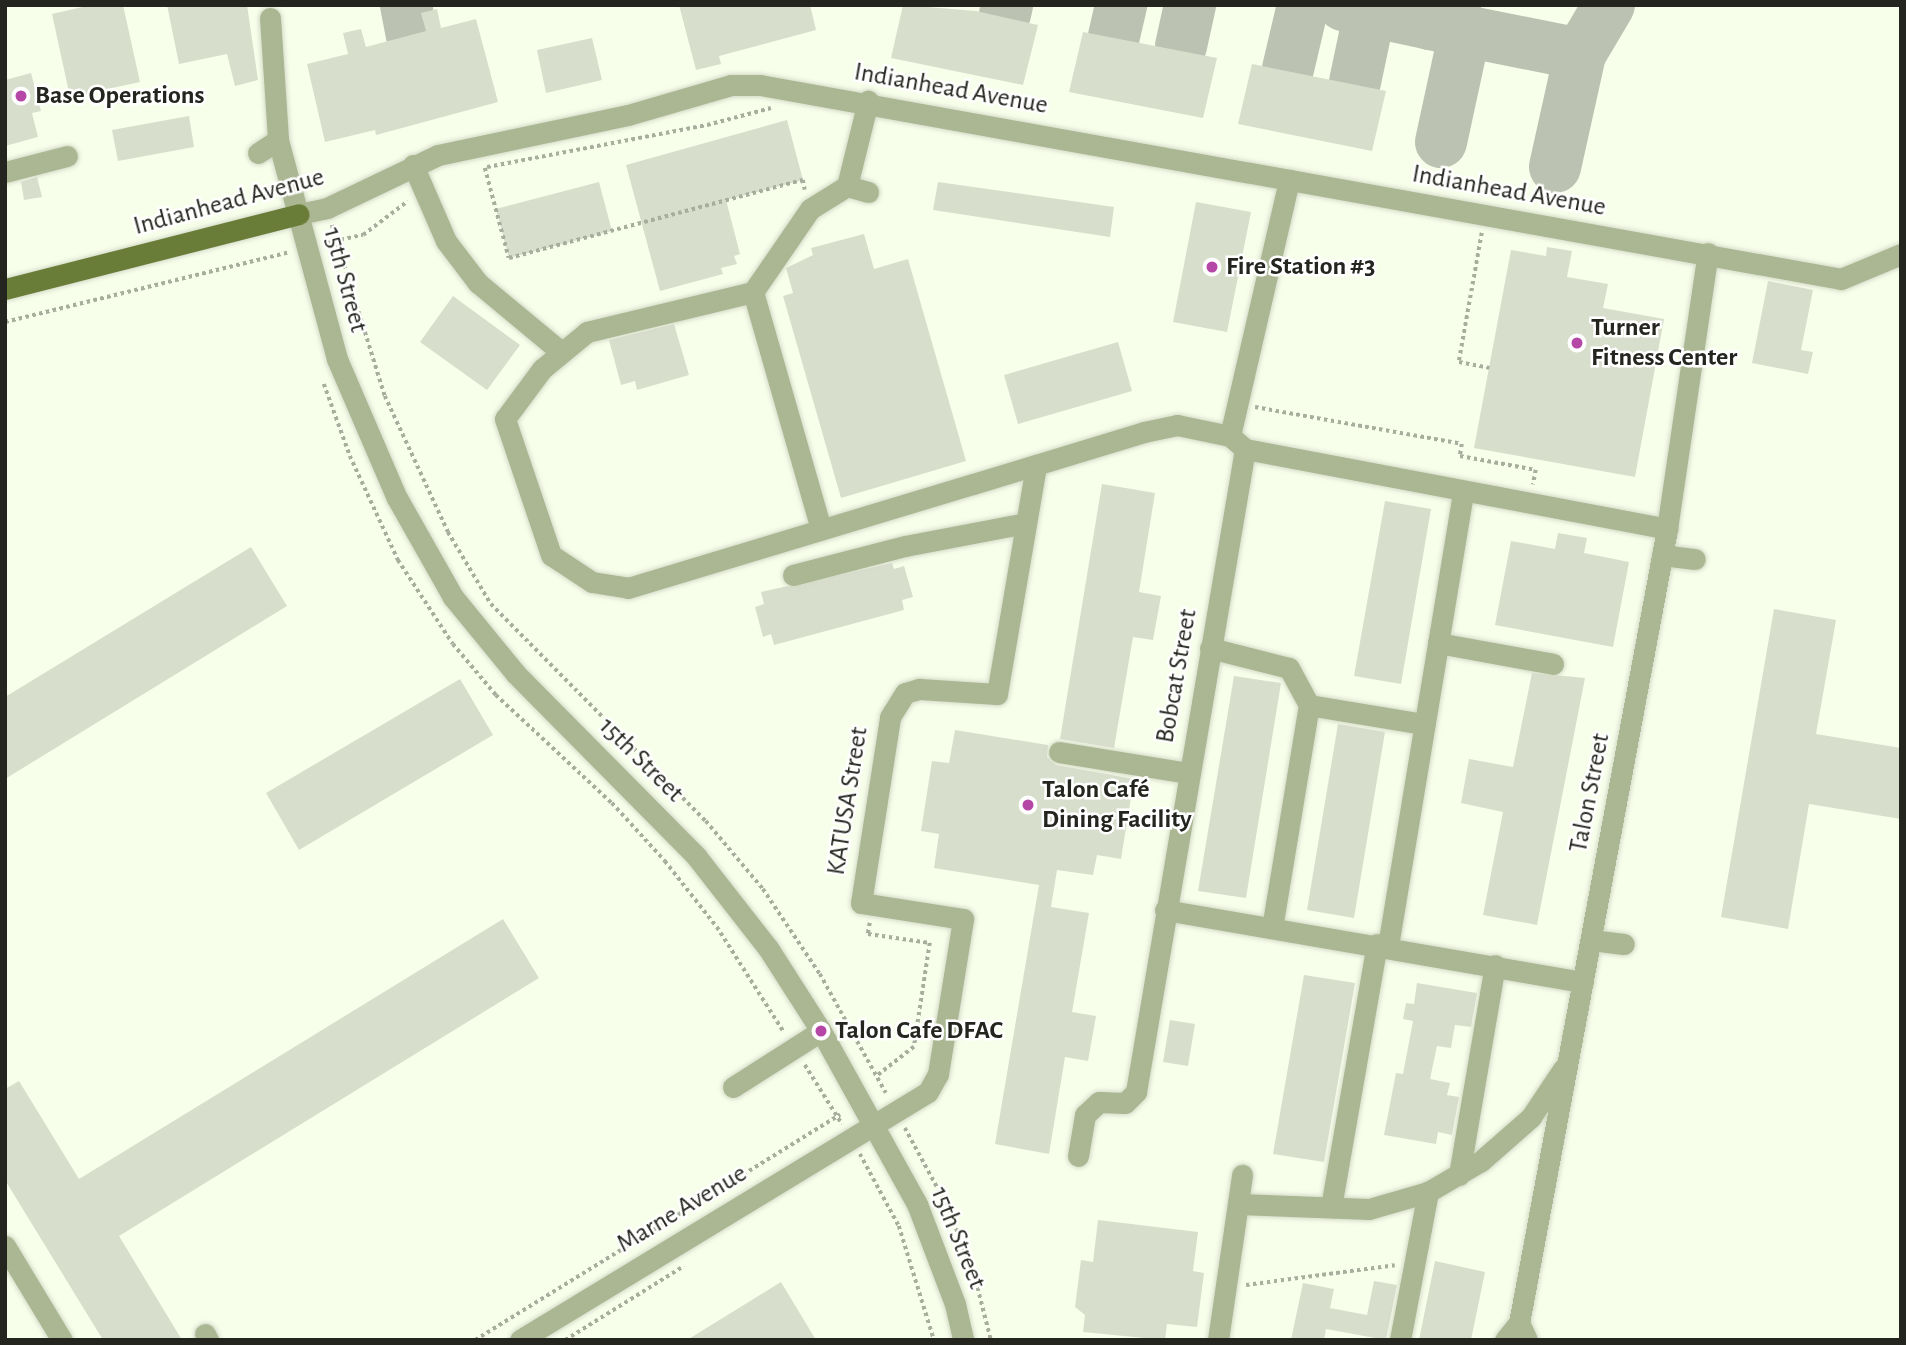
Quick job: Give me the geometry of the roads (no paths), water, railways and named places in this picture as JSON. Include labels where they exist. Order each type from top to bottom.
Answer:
[{"type":"main road","name":"Indianhead Avenue","points":[[5,289],[299,214]]},
{"type":"street","name":"15th Street","points":[[270,18],[278,140],[299,214],[327,361],[397,498],[453,597],[516,674],[696,856],[768,948],[821,1031],[917,1204],[955,1304],[963,1340]]},
{"type":"street","name":"Indianhead Avenue","points":[[299,214],[327,208],[438,155],[628,115],[732,85],[868,101],[1841,279],[1901,254]]},
{"type":"street","points":[[868,101],[847,186],[810,209],[753,292],[587,331],[542,369],[505,419],[551,555],[592,582],[628,588],[1177,425],[1238,443],[1463,492],[1667,529]]},
{"type":"street","points":[[258,153],[278,140]]},
{"type":"street","points":[[5,172],[68,156]]},
{"type":"street","points":[[413,165],[446,241],[478,283],[561,352]]},
{"type":"street","name":"Bobcat Street","points":[[1078,1156],[1085,1115],[1099,1102],[1125,1102],[1136,1092],[1210,648],[1238,443],[1238,403],[1289,180]]},
{"type":"street","points":[[847,186],[868,192]]},
{"type":"street","name":"Talon Street","points":[[1523,1331],[1568,1061],[1667,529],[1708,253]]},
{"type":"street","points":[[753,292],[821,529]]},
{"type":"street","name":"KATUSA Street","points":[[872,1125],[928,1092],[938,1074],[963,919],[861,903],[892,708],[905,693],[919,689],[997,694],[1036,465]]},
{"type":"street","points":[[1331,1207],[1424,724],[1463,492]]},
{"type":"street","points":[[793,575],[905,546],[1026,523]]},
{"type":"street","points":[[1662,555],[1695,559]]},
{"type":"street","points":[[1438,643],[1553,664]]},
{"type":"street","points":[[1210,648],[1289,668],[1309,705],[1272,928]]},
{"type":"street","points":[[1309,705],[1424,724]]},
{"type":"street","points":[[1059,752],[1189,773]]},
{"type":"street","points":[[1165,910],[1383,945],[1583,982]]},
{"type":"street","points":[[1591,940],[1624,944]]},
{"type":"street","points":[[1459,1175],[1494,965]]},
{"type":"street","points":[[733,1087],[821,1031]]},
{"type":"street","points":[[1239,1204],[1369,1209],[1428,1192],[1459,1175],[1531,1117],[1568,1061]]},
{"type":"street","name":"Marne Avenue","points":[[525,1339],[872,1125]]},
{"type":"street","points":[[1218,1340],[1242,1175]]},
{"type":"street","points":[[1400,1340],[1428,1192]]},
{"type":"street","points":[[5,1246],[62,1340]]},
{"type":"street","points":[[1505,1340],[1523,1331]]},
{"type":"place","name":"Base Operations","points":[[21,96]]},
{"type":"place","name":"Fire Station #3","points":[[1212,267]]},
{"type":"place","name":"Turner Fitness Center","points":[[1577,343]]},
{"type":"place","name":"Talon Café Dining Facility","points":[[1028,805]]},
{"type":"place","name":"Talon Cafe DFAC","points":[[821,1031]]}]
